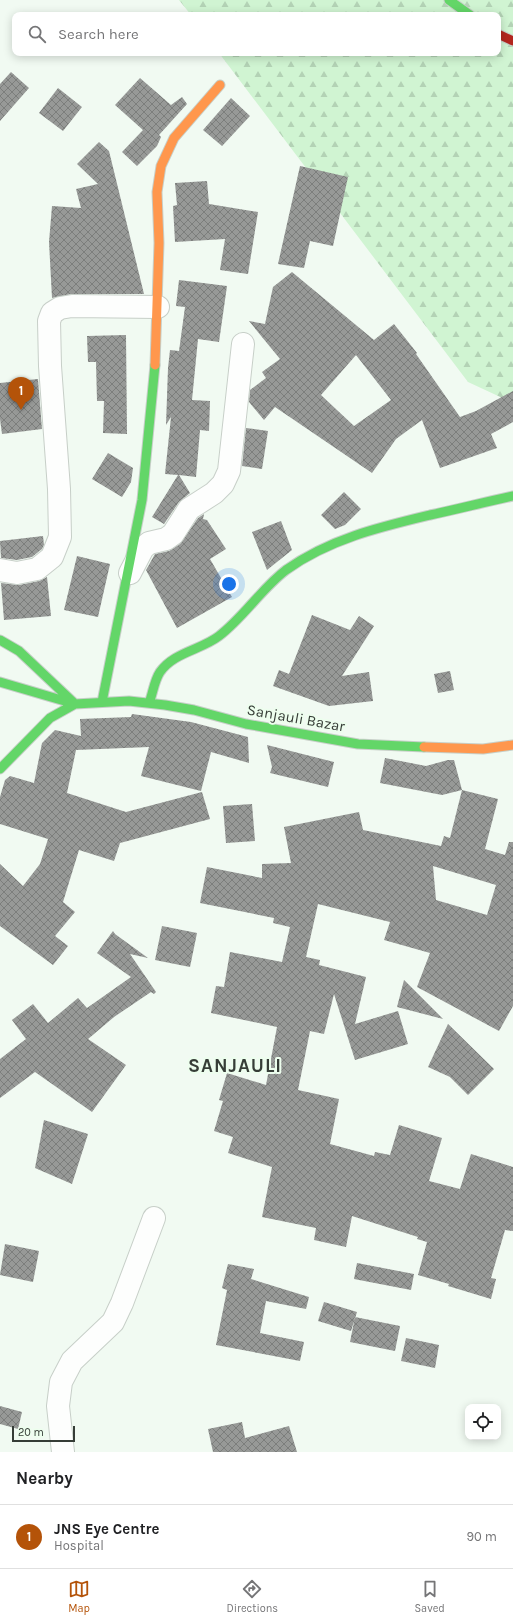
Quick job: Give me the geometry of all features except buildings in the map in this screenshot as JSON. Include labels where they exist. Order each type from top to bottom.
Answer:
[{"type":"street","points":[[449,0],[466,12]]},
{"type":"street","points":[[501,35],[513,41]]},
{"type":"street","points":[[102,702],[142,500],[155,377],[160,243],[157,192],[161,166],[174,138],[220,86]]},
{"type":"street","points":[[0,570],[18,573],[37,569],[52,557],[60,537],[59,489],[50,366],[49,321],[52,313],[60,308],[72,306],[158,307]]},
{"type":"street","points":[[125,585],[143,548],[149,543],[166,539],[173,534],[189,509],[214,493],[223,484],[229,471],[243,344]]},
{"type":"street","points":[[149,703],[160,673],[166,663],[180,655],[203,646],[220,636],[270,584],[286,570],[316,551],[346,537],[513,496]]},
{"type":"street","points":[[0,640],[19,651],[75,704]]},
{"type":"street","points":[[0,682],[75,704]]},
{"type":"street","name":"Sanjauli Bazar","points":[[75,704],[129,701],[149,703],[194,710],[246,724],[358,744],[483,749],[513,745]]},
{"type":"street","points":[[0,769],[50,718],[75,704]]},
{"type":"street","points":[[63,1452],[58,1406],[61,1382],[72,1360],[113,1322],[122,1303],[154,1218]]},
{"type":"green space","points":[[179,0],[513,0],[513,403],[468,382],[221,56],[501,56],[501,12],[189,12]]},
{"type":"traffic: fast","points":[[449,0],[466,12]]},
{"type":"traffic: fast","points":[[102,702],[142,500],[155,365]]},
{"type":"traffic: fast","points":[[149,703],[158,676],[166,665],[219,636],[277,578],[302,559],[355,535],[392,524],[513,496]]},
{"type":"traffic: fast","points":[[0,640],[19,651],[73,702]]},
{"type":"traffic: fast","points":[[0,682],[75,704],[129,701],[165,705],[194,710],[246,724],[358,744],[424,747]]},
{"type":"traffic: fast","points":[[0,769],[50,718],[75,704]]},
{"type":"traffic: slow","points":[[155,365],[159,243],[157,192],[161,166],[174,138],[220,85]]},
{"type":"traffic: slow","points":[[424,747],[483,749],[513,745]]},
{"type":"traffic: jam","points":[[501,35],[513,41]]},
{"type":"place","name":"JNS Eye Centre","points":[[21,410]]},
{"type":"district","name":"SANJAULI","points":[[235,1066]]}]
